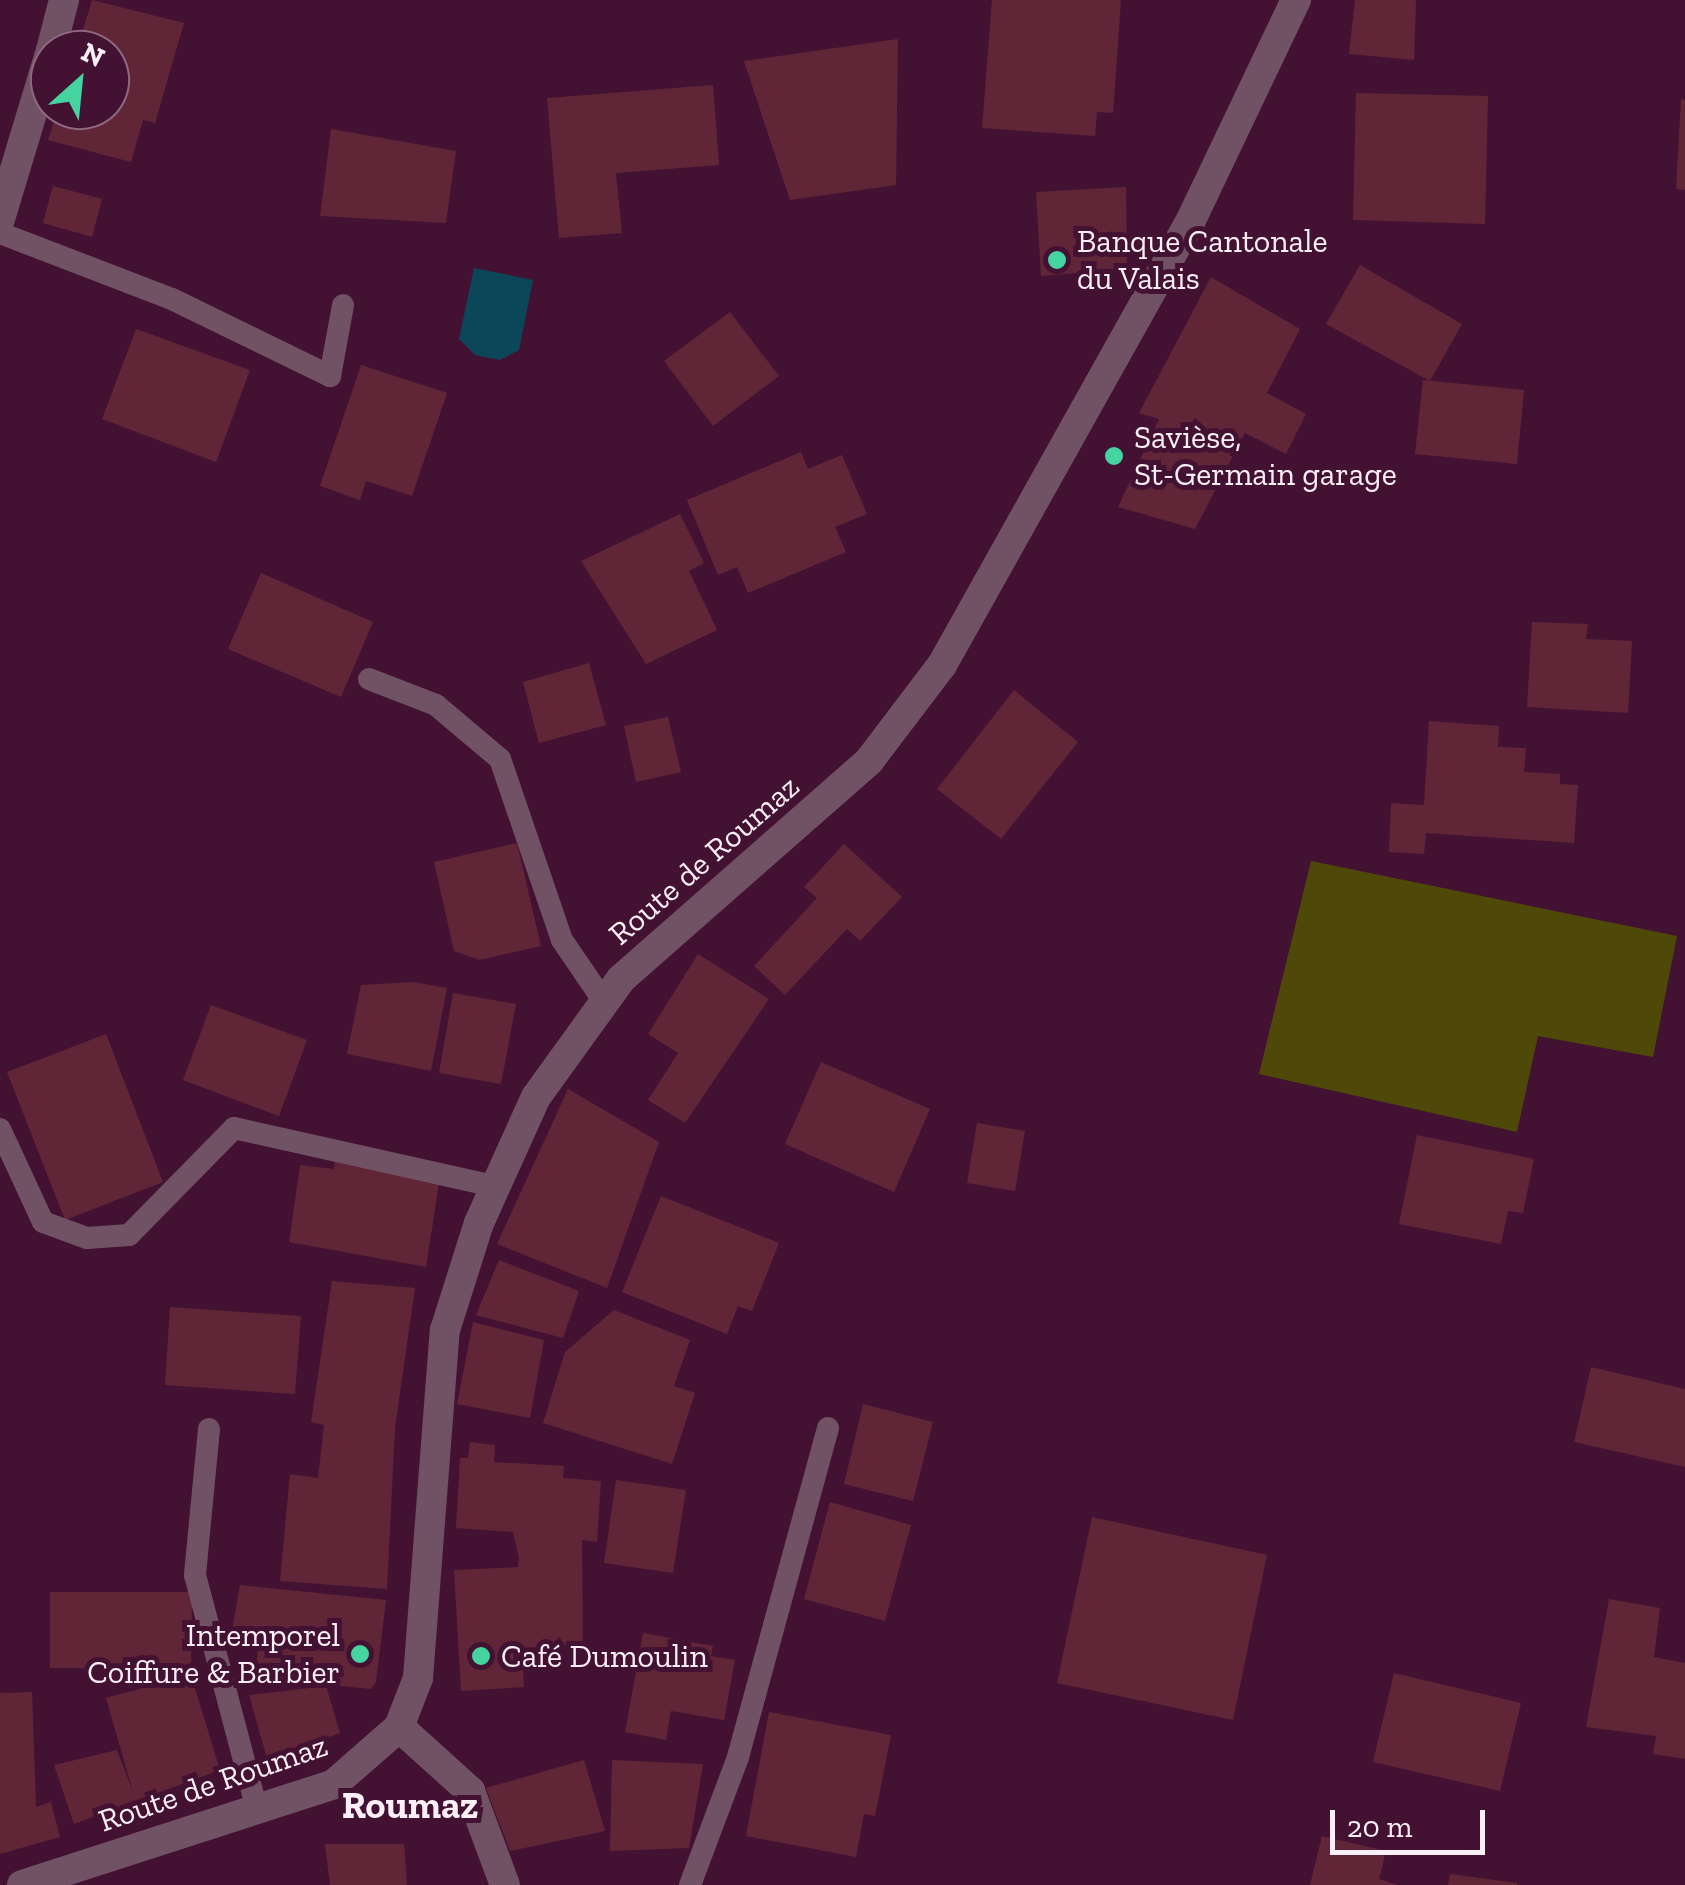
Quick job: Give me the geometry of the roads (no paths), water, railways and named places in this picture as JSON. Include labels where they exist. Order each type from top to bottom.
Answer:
[{"type":"street","points":[[56,30],[64,0]]},
{"type":"street","name":"Route de Roumaz","points":[[33,1884],[334,1784],[400,1727],[419,1666],[443,1343],[494,1186],[542,1087],[603,1000],[689,912],[820,808],[904,719],[1084,415],[1268,64],[1296,0]]},
{"type":"street","points":[[0,219],[30,118]]},
{"type":"street","points":[[400,1727],[470,1791],[505,1885]]},
{"type":"lane","points":[[0,232],[172,299],[330,376],[343,306]]},
{"type":"lane","points":[[369,679],[456,717],[500,759],[562,940],[603,1000]]},
{"type":"lane","points":[[0,1129],[43,1222],[87,1238],[129,1235],[234,1128],[494,1186]]},
{"type":"lane","points":[[690,1885],[738,1757],[828,1428]]},
{"type":"lane","points":[[210,1429],[195,1574],[257,1810]]},
{"type":"water","points":[[474,268],[533,280],[519,350],[500,360],[475,355],[459,339]]},
{"type":"place","name":"Banque Cantonale du Valais","points":[[1057,260]]},
{"type":"place","name":"Savièse, St-Germain garage","points":[[1114,456]]},
{"type":"place","name":"Intemporel Coiffure & Barbier","points":[[360,1654]]},
{"type":"place","name":"Café Dumoulin","points":[[481,1656]]},
{"type":"district","name":"Roumaz","points":[[410,1806]]}]
